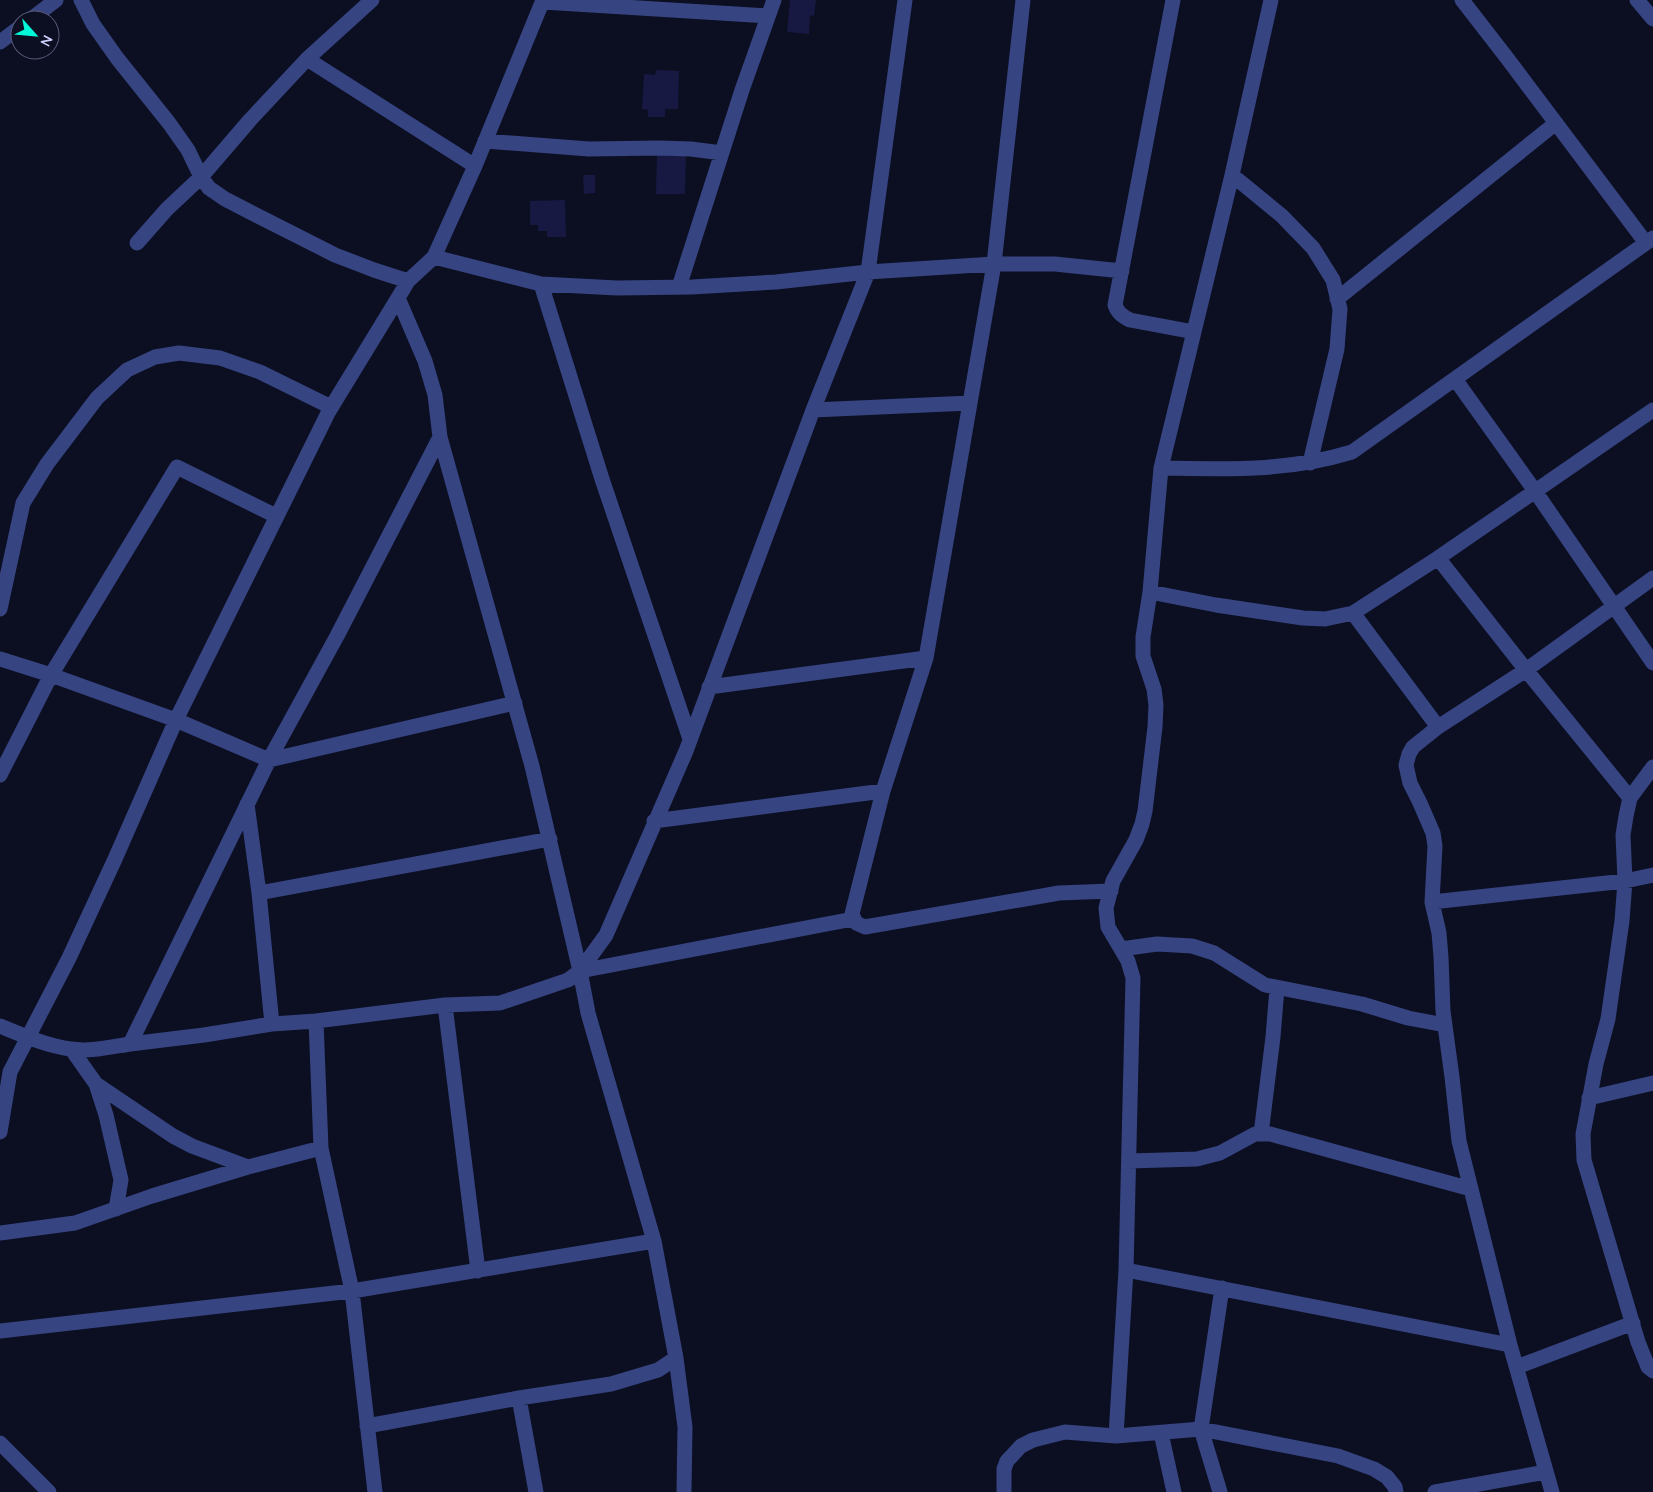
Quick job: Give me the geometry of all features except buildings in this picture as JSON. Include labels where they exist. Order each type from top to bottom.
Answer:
[{"type":"street","points":[[43,10],[56,0]]},
{"type":"street","points":[[81,0],[93,24],[117,58],[188,150],[201,177],[209,188],[262,218],[335,255],[408,281]]},
{"type":"street","points":[[137,243],[201,177],[250,120],[307,59],[372,0]]},
{"type":"street","points":[[679,287],[774,0]]},
{"type":"street","points":[[0,1026],[27,1038],[72,1050],[100,1048],[204,1036],[272,1024],[445,1005],[500,1003],[568,980],[580,971],[606,935],[690,739],[813,410],[868,272],[904,0]]},
{"type":"street","points":[[1023,0],[994,264],[926,658],[883,791],[852,914],[856,923],[865,927],[1059,893],[1111,890]]},
{"type":"street","points":[[1173,0],[1115,305],[1117,311],[1123,317],[1130,320],[1194,332]]},
{"type":"street","points":[[1116,1436],[1126,1270],[1133,978],[1128,961],[1108,927],[1106,908],[1113,882],[1136,840],[1145,810],[1156,705],[1154,688],[1143,656],[1145,616],[1150,592],[1161,468],[1232,174],[1271,0]]},
{"type":"street","points":[[1161,468],[1241,470],[1293,466],[1352,452],[1650,240],[1556,123],[1462,0]]},
{"type":"street","points":[[1637,0],[1653,19]]},
{"type":"street","points":[[0,1132],[10,1072],[69,958],[176,720],[332,407],[408,281],[434,257],[475,166],[543,1],[768,16]]},
{"type":"street","points":[[307,59],[475,166]]},
{"type":"street","points":[[1337,299],[1556,123]]},
{"type":"street","points":[[485,141],[589,150],[660,148],[722,153]]},
{"type":"street","points":[[1232,174],[1282,216],[1313,248],[1333,280],[1340,309],[1337,348],[1310,463]]},
{"type":"street","points":[[434,257],[541,284],[617,288],[776,282],[868,272],[994,264],[1055,264],[1122,271]]},
{"type":"street","points":[[541,284],[602,479],[690,739]]},
{"type":"street","points":[[398,298],[425,361],[435,395],[440,437],[515,703],[550,839],[588,1013],[654,1241],[676,1358],[685,1427],[684,1492]]},
{"type":"street","points":[[0,609],[23,503],[47,464],[97,398],[127,370],[155,357],[179,353],[220,358],[260,372],[332,407]]},
{"type":"street","points":[[1455,379],[1535,491],[1653,663]]},
{"type":"street","points":[[813,410],[970,403]]},
{"type":"street","points":[[1150,592],[1303,618],[1325,619],[1353,613],[1438,558],[1653,410]]},
{"type":"street","points":[[130,1044],[269,760],[337,636],[440,437]]},
{"type":"street","points":[[0,776],[51,675],[177,467],[276,516]]},
{"type":"street","points":[[1438,558],[1630,798]]},
{"type":"street","points":[[1552,1492],[1510,1345],[1459,1141],[1442,1011],[1440,941],[1432,902],[1435,846],[1433,833],[1410,783],[1406,765],[1408,754],[1412,747],[1438,727],[1526,670],[1653,578]]},
{"type":"street","points":[[1353,613],[1438,727]]},
{"type":"street","points":[[709,688],[926,658]]},
{"type":"street","points":[[0,660],[51,675],[176,720],[269,760],[515,703]]},
{"type":"street","points":[[1653,767],[1630,798],[1623,835],[1625,881],[1621,929],[1609,1009],[1583,1134],[1584,1160],[1638,1342],[1648,1367],[1653,1371]]},
{"type":"street","points":[[654,820],[883,791]]},
{"type":"street","points":[[248,804],[272,1024]]},
{"type":"street","points":[[259,893],[550,839]]},
{"type":"street","points":[[1432,902],[1625,881],[1653,875]]},
{"type":"street","points":[[580,971],[853,919]]},
{"type":"street","points":[[1121,949],[1157,944],[1192,946],[1214,954],[1265,985],[1362,1004],[1408,1018],[1445,1025]]},
{"type":"street","points":[[1261,1134],[1277,988]]},
{"type":"street","points":[[445,1005],[478,1271]]},
{"type":"street","points":[[316,1020],[321,1148],[352,1291],[375,1492]]},
{"type":"street","points":[[72,1050],[96,1084],[106,1114],[121,1180],[116,1209]]},
{"type":"street","points":[[1589,1098],[1653,1083]]},
{"type":"street","points":[[96,1084],[173,1136],[192,1146],[248,1167]]},
{"type":"street","points":[[1129,1161],[1197,1159],[1220,1153],[1255,1134],[1270,1134],[1471,1189]]},
{"type":"street","points":[[0,1233],[75,1223],[248,1167],[321,1148]]},
{"type":"street","points":[[0,1331],[352,1291],[654,1241]]},
{"type":"street","points":[[1126,1270],[1510,1345]]},
{"type":"street","points":[[1220,1492],[1201,1429],[1222,1288]]},
{"type":"street","points":[[1517,1367],[1633,1323]]},
{"type":"street","points":[[367,1426],[519,1398],[610,1384],[658,1370],[676,1358]]},
{"type":"street","points":[[519,1398],[536,1492]]},
{"type":"street","points":[[1004,1492],[1004,1470],[1007,1461],[1013,1453],[1027,1443],[1065,1432],[1116,1436],[1201,1429],[1338,1456],[1374,1468],[1387,1477],[1396,1492]]},
{"type":"street","points":[[1160,1433],[1174,1492]]},
{"type":"street","points":[[0,1443],[49,1492]]},
{"type":"street","points":[[1436,1492],[1546,1472]]}]
